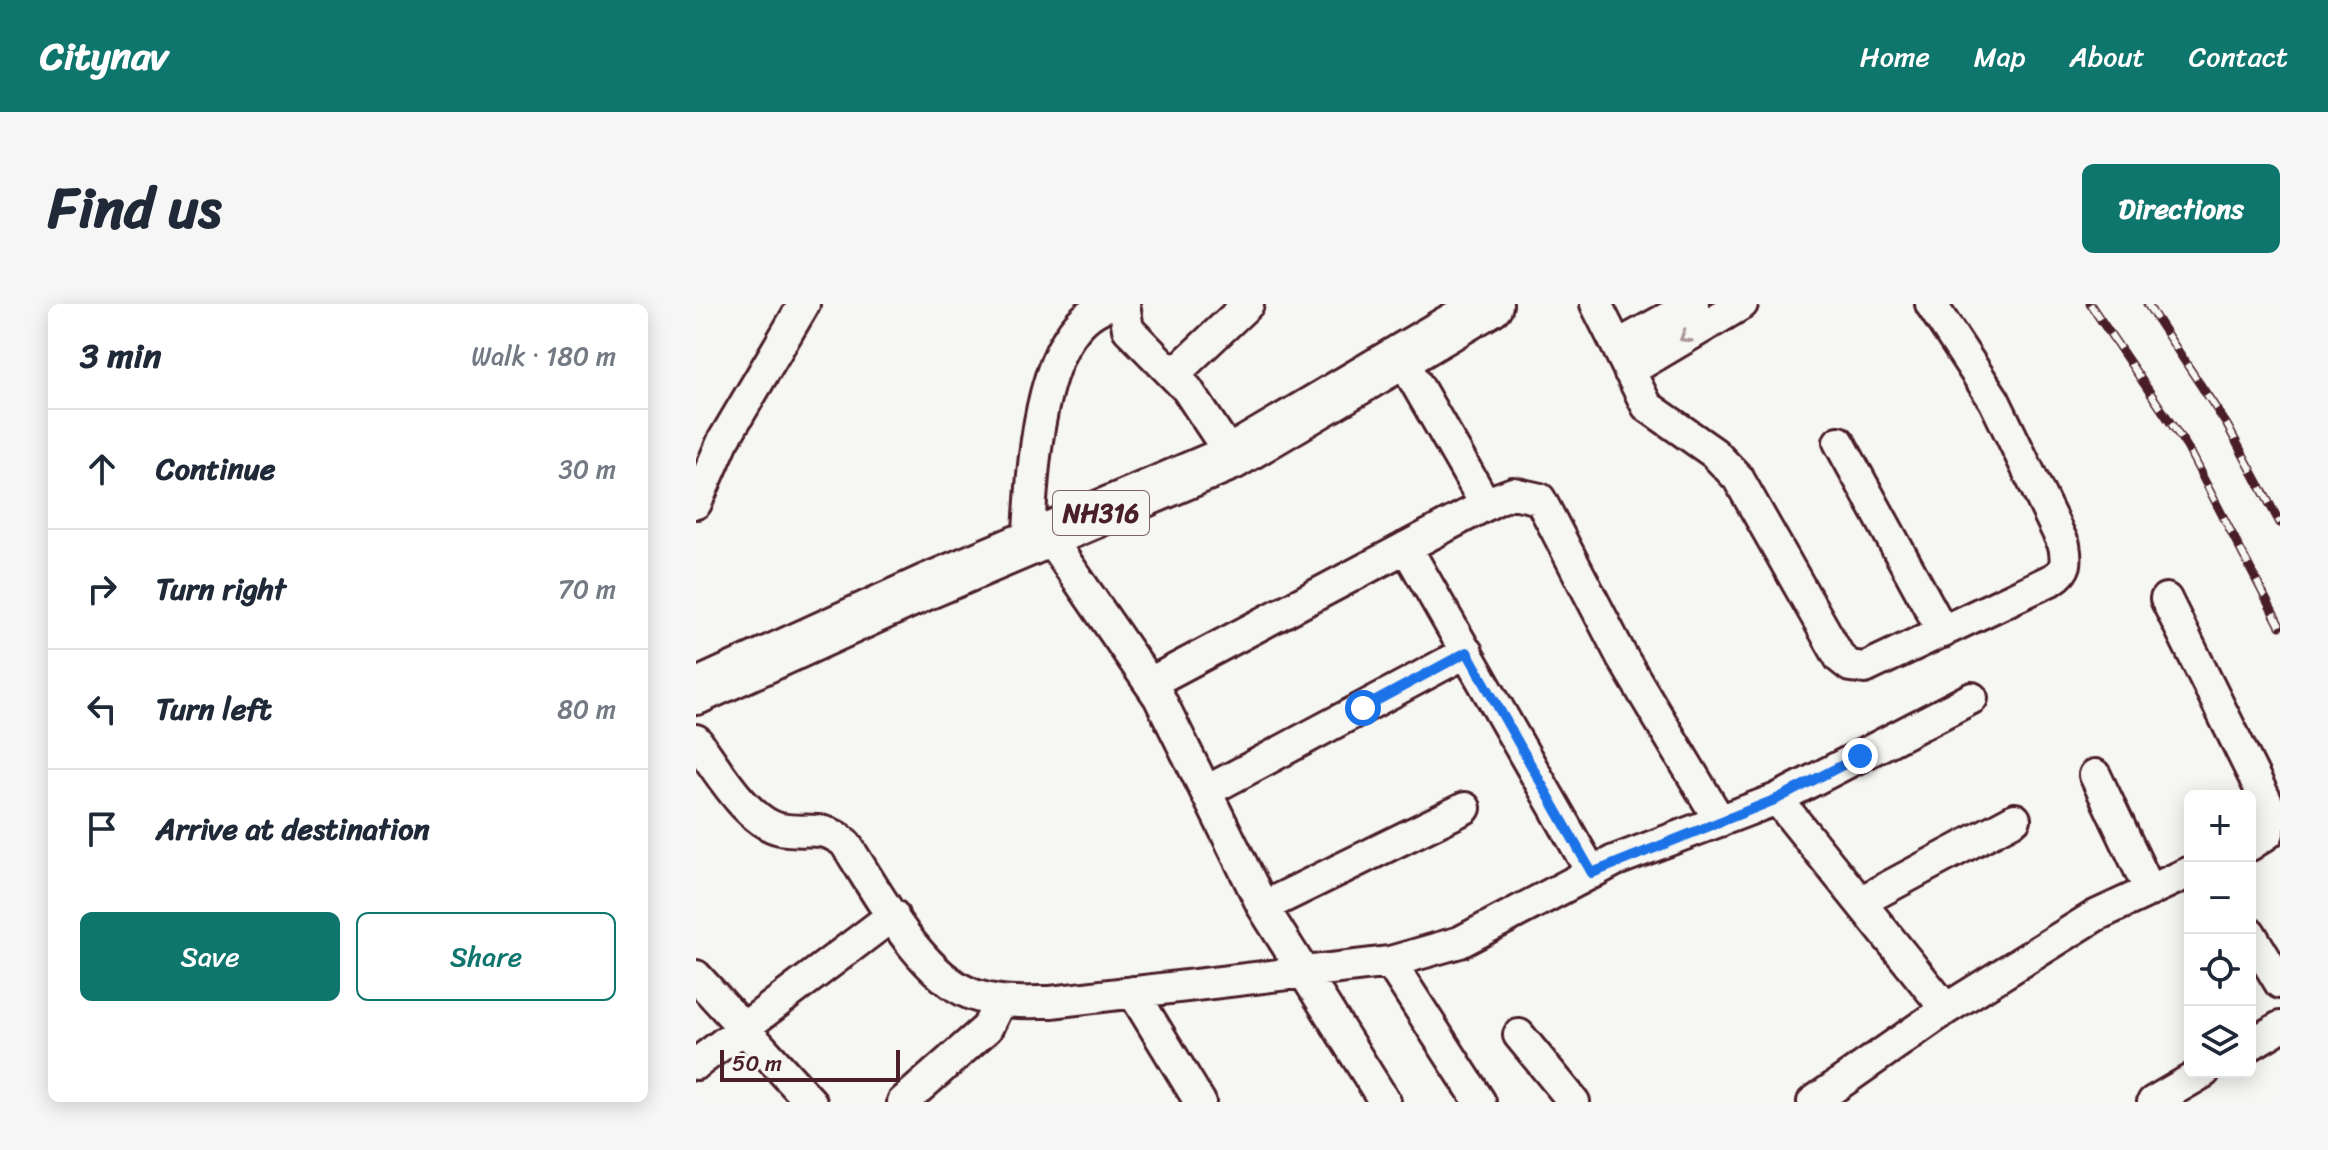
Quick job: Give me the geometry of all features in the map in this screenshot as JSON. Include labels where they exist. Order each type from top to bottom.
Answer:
[{"type":"highway","name":"NH316","points":[[696,692],[926,587],[1232,457],[1490,304]]},
{"type":"street","points":[[696,503],[723,441],[804,304]]},
{"type":"street","points":[[1112,304],[1090,312],[1080,323],[1057,363],[1045,395],[1037,427],[1038,541],[1150,683],[1263,907],[1385,1102]]},
{"type":"street","points":[[1124,304],[1128,329],[1174,374],[1232,457]]},
{"type":"street","points":[[1174,374],[1248,304]]},
{"type":"street","points":[[1596,304],[1647,406],[1714,453],[1738,478],[1840,658],[1850,666],[1865,668],[2053,579],[2063,572],[2067,561],[2064,545],[1994,400],[1931,304]]},
{"type":"street","points":[[1623,358],[1693,304]]},
{"type":"street","points":[[1623,358],[1742,304]]},
{"type":"street","points":[[1401,357],[1486,505]]},
{"type":"street","points":[[1839,442],[1890,530],[1943,632]]},
{"type":"street","points":[[1150,683],[1486,505],[1513,493],[1540,499],[1622,657],[1720,821]]},
{"type":"street","points":[[1406,547],[1592,873]]},
{"type":"street","points":[[2166,599],[2271,811],[2268,833],[2256,841]]},
{"type":"street","points":[[1207,791],[1467,652]]},
{"type":"street","points":[[696,740],[732,790],[762,821],[780,829],[835,833],[924,958],[949,980],[970,993],[1000,1001],[1051,1002],[1390,962],[1460,942],[1592,873],[1777,799],[1972,698]]},
{"type":"street","points":[[2095,775],[2150,891]]},
{"type":"street","points":[[1777,799],[1946,1009]]},
{"type":"street","points":[[1263,907],[1465,808]]},
{"type":"street","points":[[1860,902],[2015,819]]},
{"type":"street","points":[[1813,1102],[1946,1009],[2095,916],[2184,875]]},
{"type":"street","points":[[696,1064],[893,915]]},
{"type":"street","points":[[2251,934],[2280,983]]},
{"type":"street","points":[[1390,962],[1480,1102]]},
{"type":"street","points":[[696,976],[811,1102]]},
{"type":"street","points":[[1133,992],[1200,1102]]},
{"type":"street","points":[[903,1102],[987,1028],[1000,1001]]},
{"type":"street","points":[[2256,1041],[2280,1027]]},
{"type":"street","points":[[1519,1035],[1574,1102]]},
{"type":"street","points":[[2153,1102],[2194,1078]]},
{"type":"railway","points":[[2090,304],[2187,447],[2280,626]]},
{"type":"railway","points":[[2147,304],[2227,425],[2280,523]]},
{"type":"route","points":[[1363,708],[1467,652],[1592,873],[1614,861],[1777,799],[1860,756]]}]
